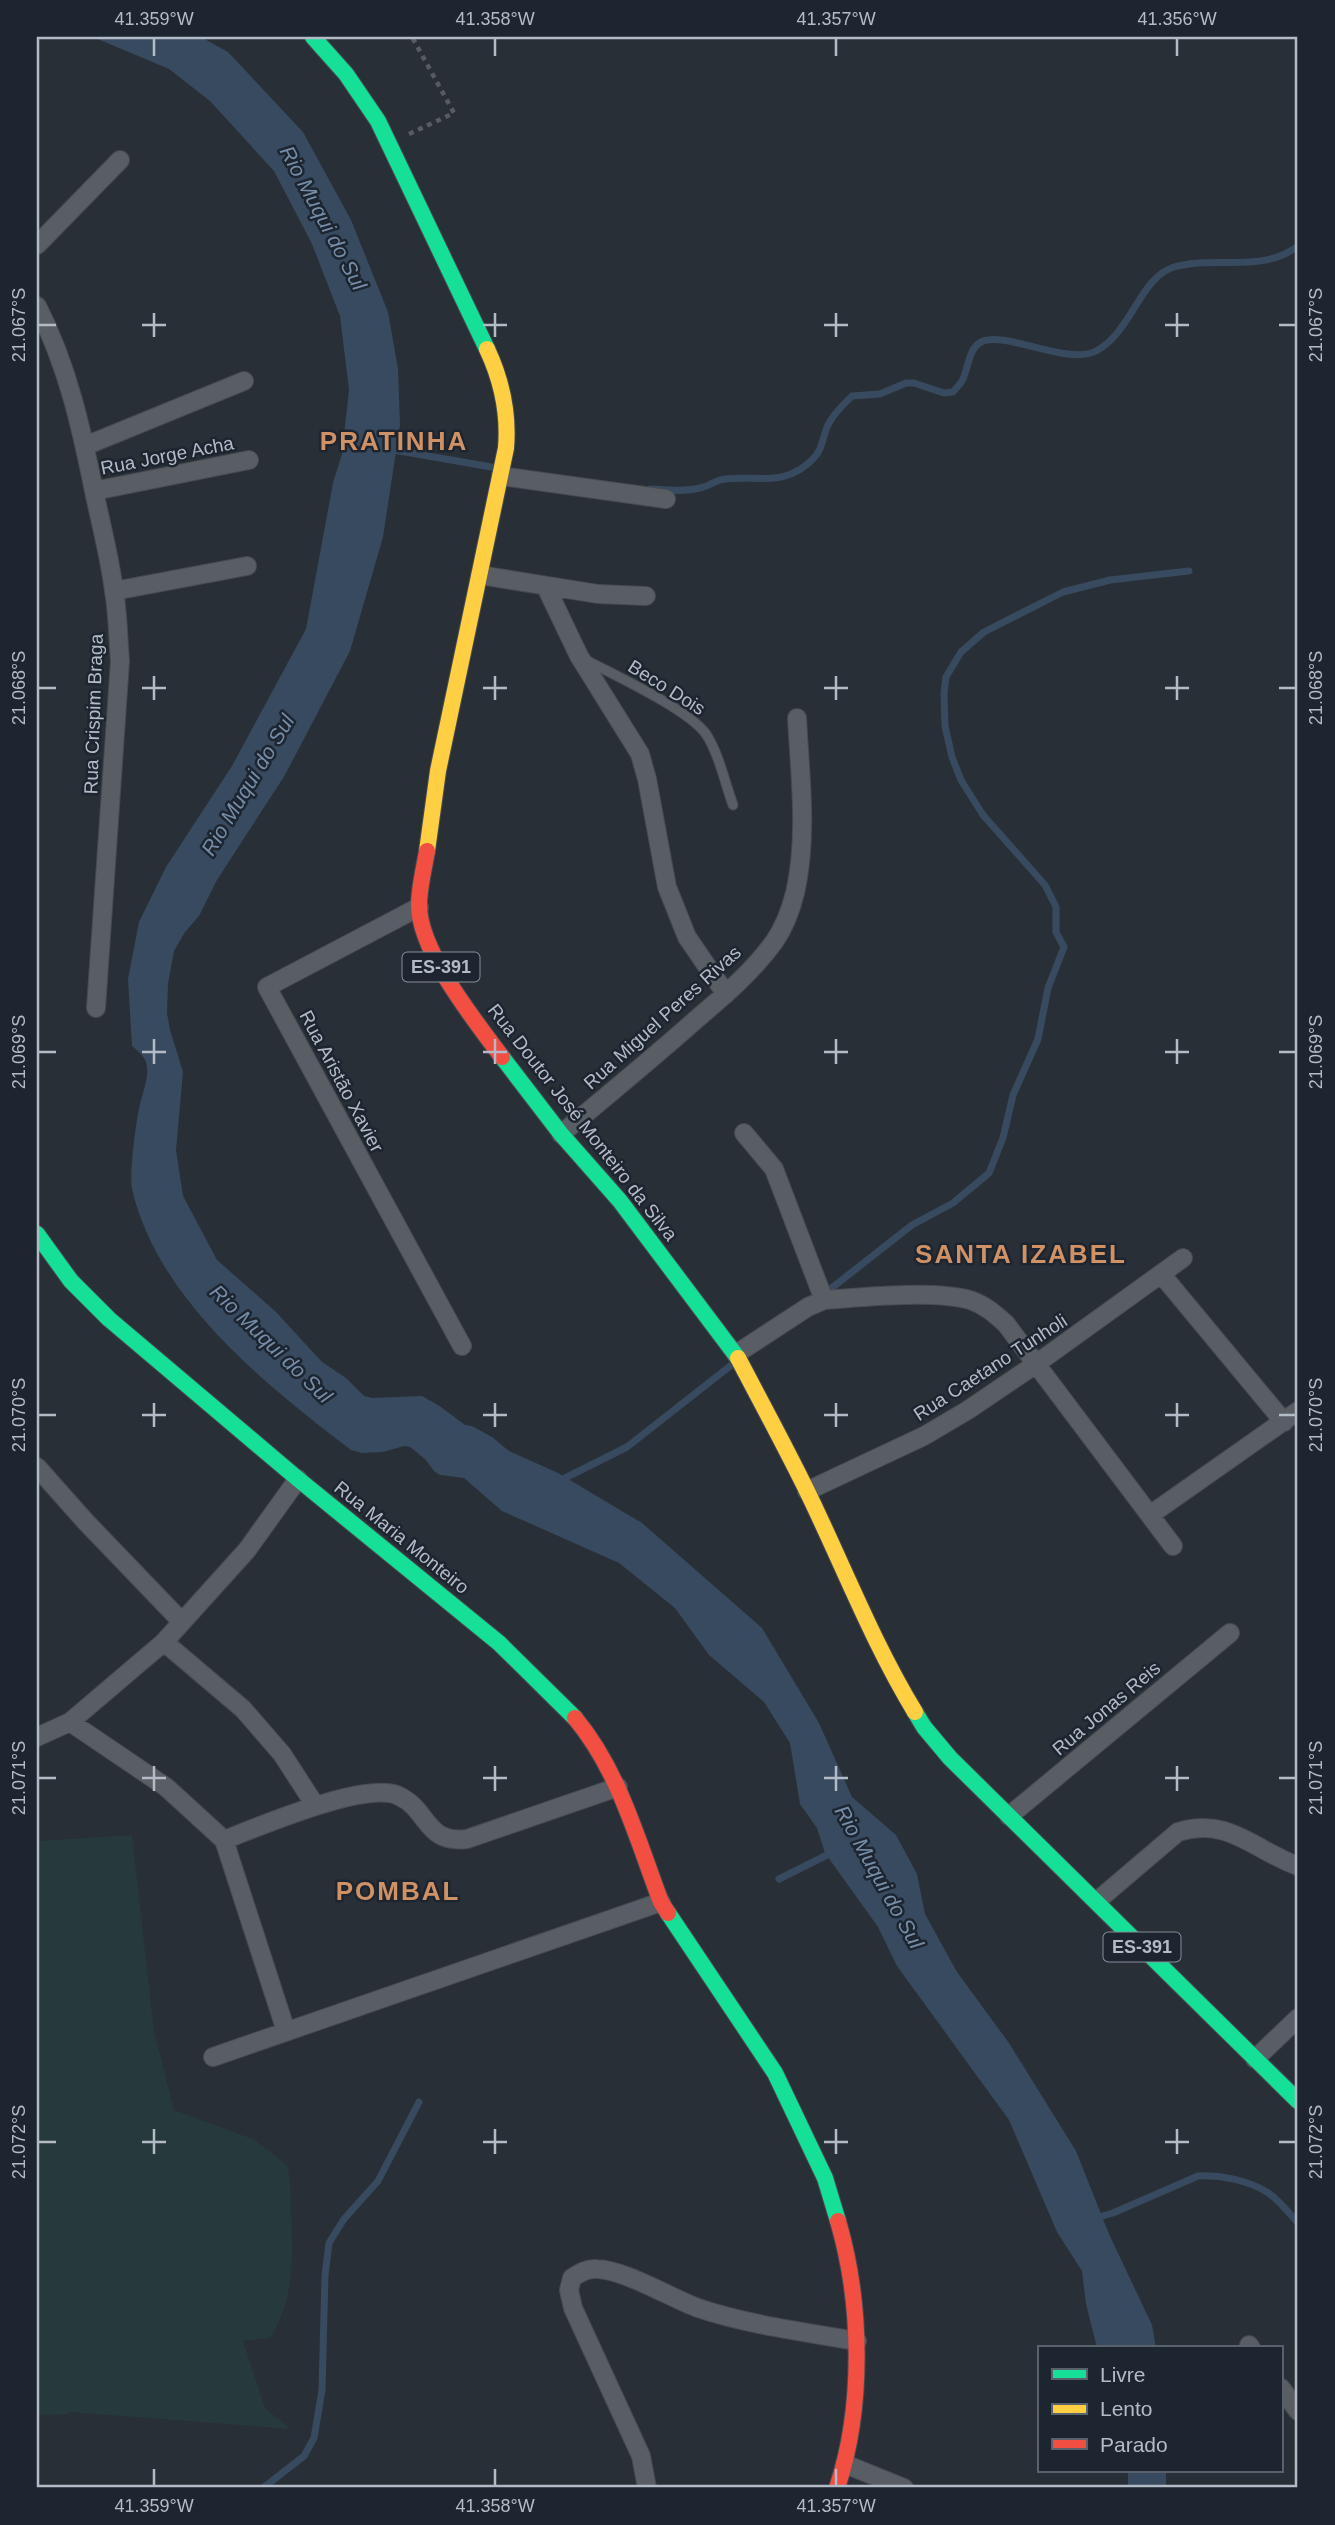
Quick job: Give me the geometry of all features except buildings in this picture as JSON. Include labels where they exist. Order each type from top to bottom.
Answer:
[{"type":"main road","name":"Rua Doutor José Monteiro da Silva","points":[[313,37],[346,74],[378,121],[505,391],[509,424],[502,476],[438,771],[419,907],[429,946],[447,980],[484,1033],[561,1134],[620,1201],[736,1354],[807,1491],[855,1599],[893,1675],[924,1727],[950,1758],[1009,1816]]},
{"type":"main road","name":"Rua Maria Monteiro","points":[[37,1234],[71,1281],[109,1319],[508,1652],[565,1706],[594,1741],[618,1787],[661,1902],[775,2073],[825,2178],[846,2249],[857,2341],[854,2398],[845,2464],[836,2488]]},
{"type":"main road","name":"ES-391","points":[[1009,1816],[1298,2101]]},
{"type":"street","points":[[37,245],[120,160]]},
{"type":"street","name":"Rua Crispim Braga","points":[[37,306],[70,388],[85,446],[114,591],[120,661],[96,1008]]},
{"type":"street","points":[[85,446],[244,381]]},
{"type":"street","name":"Rua Jorge Acha","points":[[94,491],[249,460]]},
{"type":"street","points":[[502,476],[666,499]]},
{"type":"street","points":[[114,591],[247,566]]},
{"type":"street","points":[[480,575],[598,594],[646,596]]},
{"type":"street","points":[[546,587],[579,656],[640,754],[667,887],[687,937],[726,994]]},
{"type":"street","name":"Rua Miguel Peres Rivas","points":[[561,1134],[726,994],[775,940],[788,916],[795,892],[802,816],[797,718]]},
{"type":"street","name":"Rua Aristão Xavier","points":[[419,907],[267,987],[462,1346]]},
{"type":"street","points":[[744,1133],[774,1169],[824,1300]]},
{"type":"street","name":"Rua Caetano Tunholi","points":[[807,1491],[924,1436],[1036,1364],[1183,1258]]},
{"type":"street","points":[[1150,1515],[1291,1416],[1162,1275]]},
{"type":"street","points":[[736,1354],[808,1307],[824,1300],[946,1296],[988,1308],[1006,1324],[1173,1546]]},
{"type":"street","points":[[37,1467],[182,1622]]},
{"type":"street","points":[[37,1737],[70,1722],[164,1642],[247,1550],[298,1479]]},
{"type":"street","name":"Rua Jonas Reis","points":[[1009,1816],[1230,1633]]},
{"type":"street","points":[[164,1642],[243,1709],[282,1754],[314,1805]]},
{"type":"street","points":[[70,1722],[166,1787],[224,1840],[286,2031]]},
{"type":"street","points":[[224,1840],[314,1805],[385,1791],[400,1796],[411,1805],[440,1836],[452,1841],[467,1839],[618,1787]]},
{"type":"street","points":[[1097,1901],[1178,1832],[1191,1828],[1220,1829],[1298,1866]]},
{"type":"street","points":[[213,2057],[661,1902]]},
{"type":"street","points":[[1255,2059],[1298,2018]]},
{"type":"street","points":[[648,2488],[641,2456],[573,2308],[569,2290],[572,2278],[581,2272],[597,2269],[617,2274],[698,2308],[758,2323],[857,2341]]},
{"type":"street","points":[[1282,2389],[1298,2411]]},
{"type":"street","points":[[845,2464],[904,2488]]},
{"type":"lane","name":"Beco Dois","points":[[579,656],[672,707],[697,725],[710,741],[733,805]]},
{"type":"path","points":[[389,143],[454,113],[412,37]]},
{"type":"shaded area","points":[[132,1835],[154,2031],[174,2110],[253,2139],[287,2165],[290,2180],[292,2262],[286,2302],[270,2338],[243,2341],[265,2408],[291,2429],[70,2412],[37,2415],[37,1841]]},
{"type":"water","name":"Rio Muqui do Sul","points":[[93,37],[201,37],[228,52],[303,132],[351,220],[388,312],[398,369],[400,425],[383,537],[350,651],[285,775],[217,880],[199,916],[174,951],[168,984],[167,1013],[183,1072],[176,1150],[183,1196],[217,1260],[276,1312],[322,1362],[346,1378],[364,1396],[422,1396],[465,1425],[492,1437],[509,1451],[558,1473],[642,1523],[762,1628],[819,1723],[852,1797],[896,1835],[917,1874],[925,1914],[957,1972],[1009,2043],[1076,2151],[1109,2234],[1152,2325],[1156,2346],[1096,2346],[1086,2304],[1082,2271],[1057,2232],[1009,2120],[897,1966],[878,1927],[825,1853],[817,1828],[800,1804],[790,1743],[764,1702],[709,1655],[675,1608],[619,1563],[502,1511],[464,1478],[440,1475],[434,1471],[425,1459],[410,1447],[383,1452],[362,1453],[351,1450],[284,1397],[219,1336],[190,1303],[165,1267],[145,1229],[131,1182],[137,1122],[147,1072],[145,1060],[132,1046],[128,979],[139,922],[166,867],[232,766],[306,629],[333,483],[342,454],[349,390],[340,316],[312,244],[274,171],[210,101],[169,69]]},
{"type":"water","points":[[1128,2472],[1166,2472],[1166,2488],[1128,2488]]},
{"type":"waterway","points":[[651,489],[688,490],[725,479],[771,478],[792,474],[813,459],[821,447],[830,421],[852,396],[880,394],[906,383],[944,393],[953,392],[962,381],[974,349],[981,342],[1005,340],[1070,354],[1096,351],[1119,331],[1144,293],[1162,273],[1190,264],[1254,262],[1284,254],[1298,246]]},
{"type":"waterway","points":[[388,449],[497,468]]},
{"type":"waterway","points":[[824,1294],[912,1225],[953,1203],[989,1173],[1003,1138],[1013,1095],[1038,1039],[1048,988],[1064,947],[1056,932],[1056,907],[1045,885],[983,815],[961,780],[945,726],[946,677],[961,652],[984,632],[1063,592],[1110,580],[1189,571]]},
{"type":"waterway","points":[[559,1481],[627,1447],[734,1363]]},
{"type":"waterway","points":[[779,1879],[833,1850]]},
{"type":"waterway","points":[[263,2488],[304,2456],[314,2438],[322,2390],[325,2275],[329,2243],[344,2219],[378,2181],[419,2102]]},
{"type":"waterway","points":[[1095,2218],[1113,2213],[1198,2176],[1207,2176],[1234,2179],[1267,2192],[1298,2223]]},
{"type":"traffic: fast","points":[[313,37],[346,74],[378,121],[487,349]]},
{"type":"traffic: fast","points":[[502,1057],[561,1134],[620,1201],[738,1358]]},
{"type":"traffic: fast","points":[[37,1234],[71,1281],[109,1319],[298,1479],[499,1643],[575,1718]]},
{"type":"traffic: fast","points":[[915,1712],[950,1758],[1298,2101]]},
{"type":"traffic: fast","points":[[668,1913],[775,2073],[825,2178],[838,2221]]},
{"type":"traffic: slow","points":[[427,851],[438,771],[506,448],[503,397],[487,349]]},
{"type":"traffic: slow","points":[[738,1358],[807,1491],[885,1658],[915,1712]]},
{"type":"traffic: jam","points":[[427,851],[419,905],[421,923],[428,943],[450,985],[502,1057]]},
{"type":"traffic: jam","points":[[575,1718],[604,1760],[615,1783],[661,1902],[668,1913]]},
{"type":"traffic: jam","points":[[837,2488],[852,2424],[857,2355],[852,2286],[838,2221]]},
{"type":"district","name":"PRATINHA","points":[[394,441]]},
{"type":"district","name":"SANTA IZABEL","points":[[1021,1254]]},
{"type":"district","name":"POMBAL","points":[[398,1891]]}]
